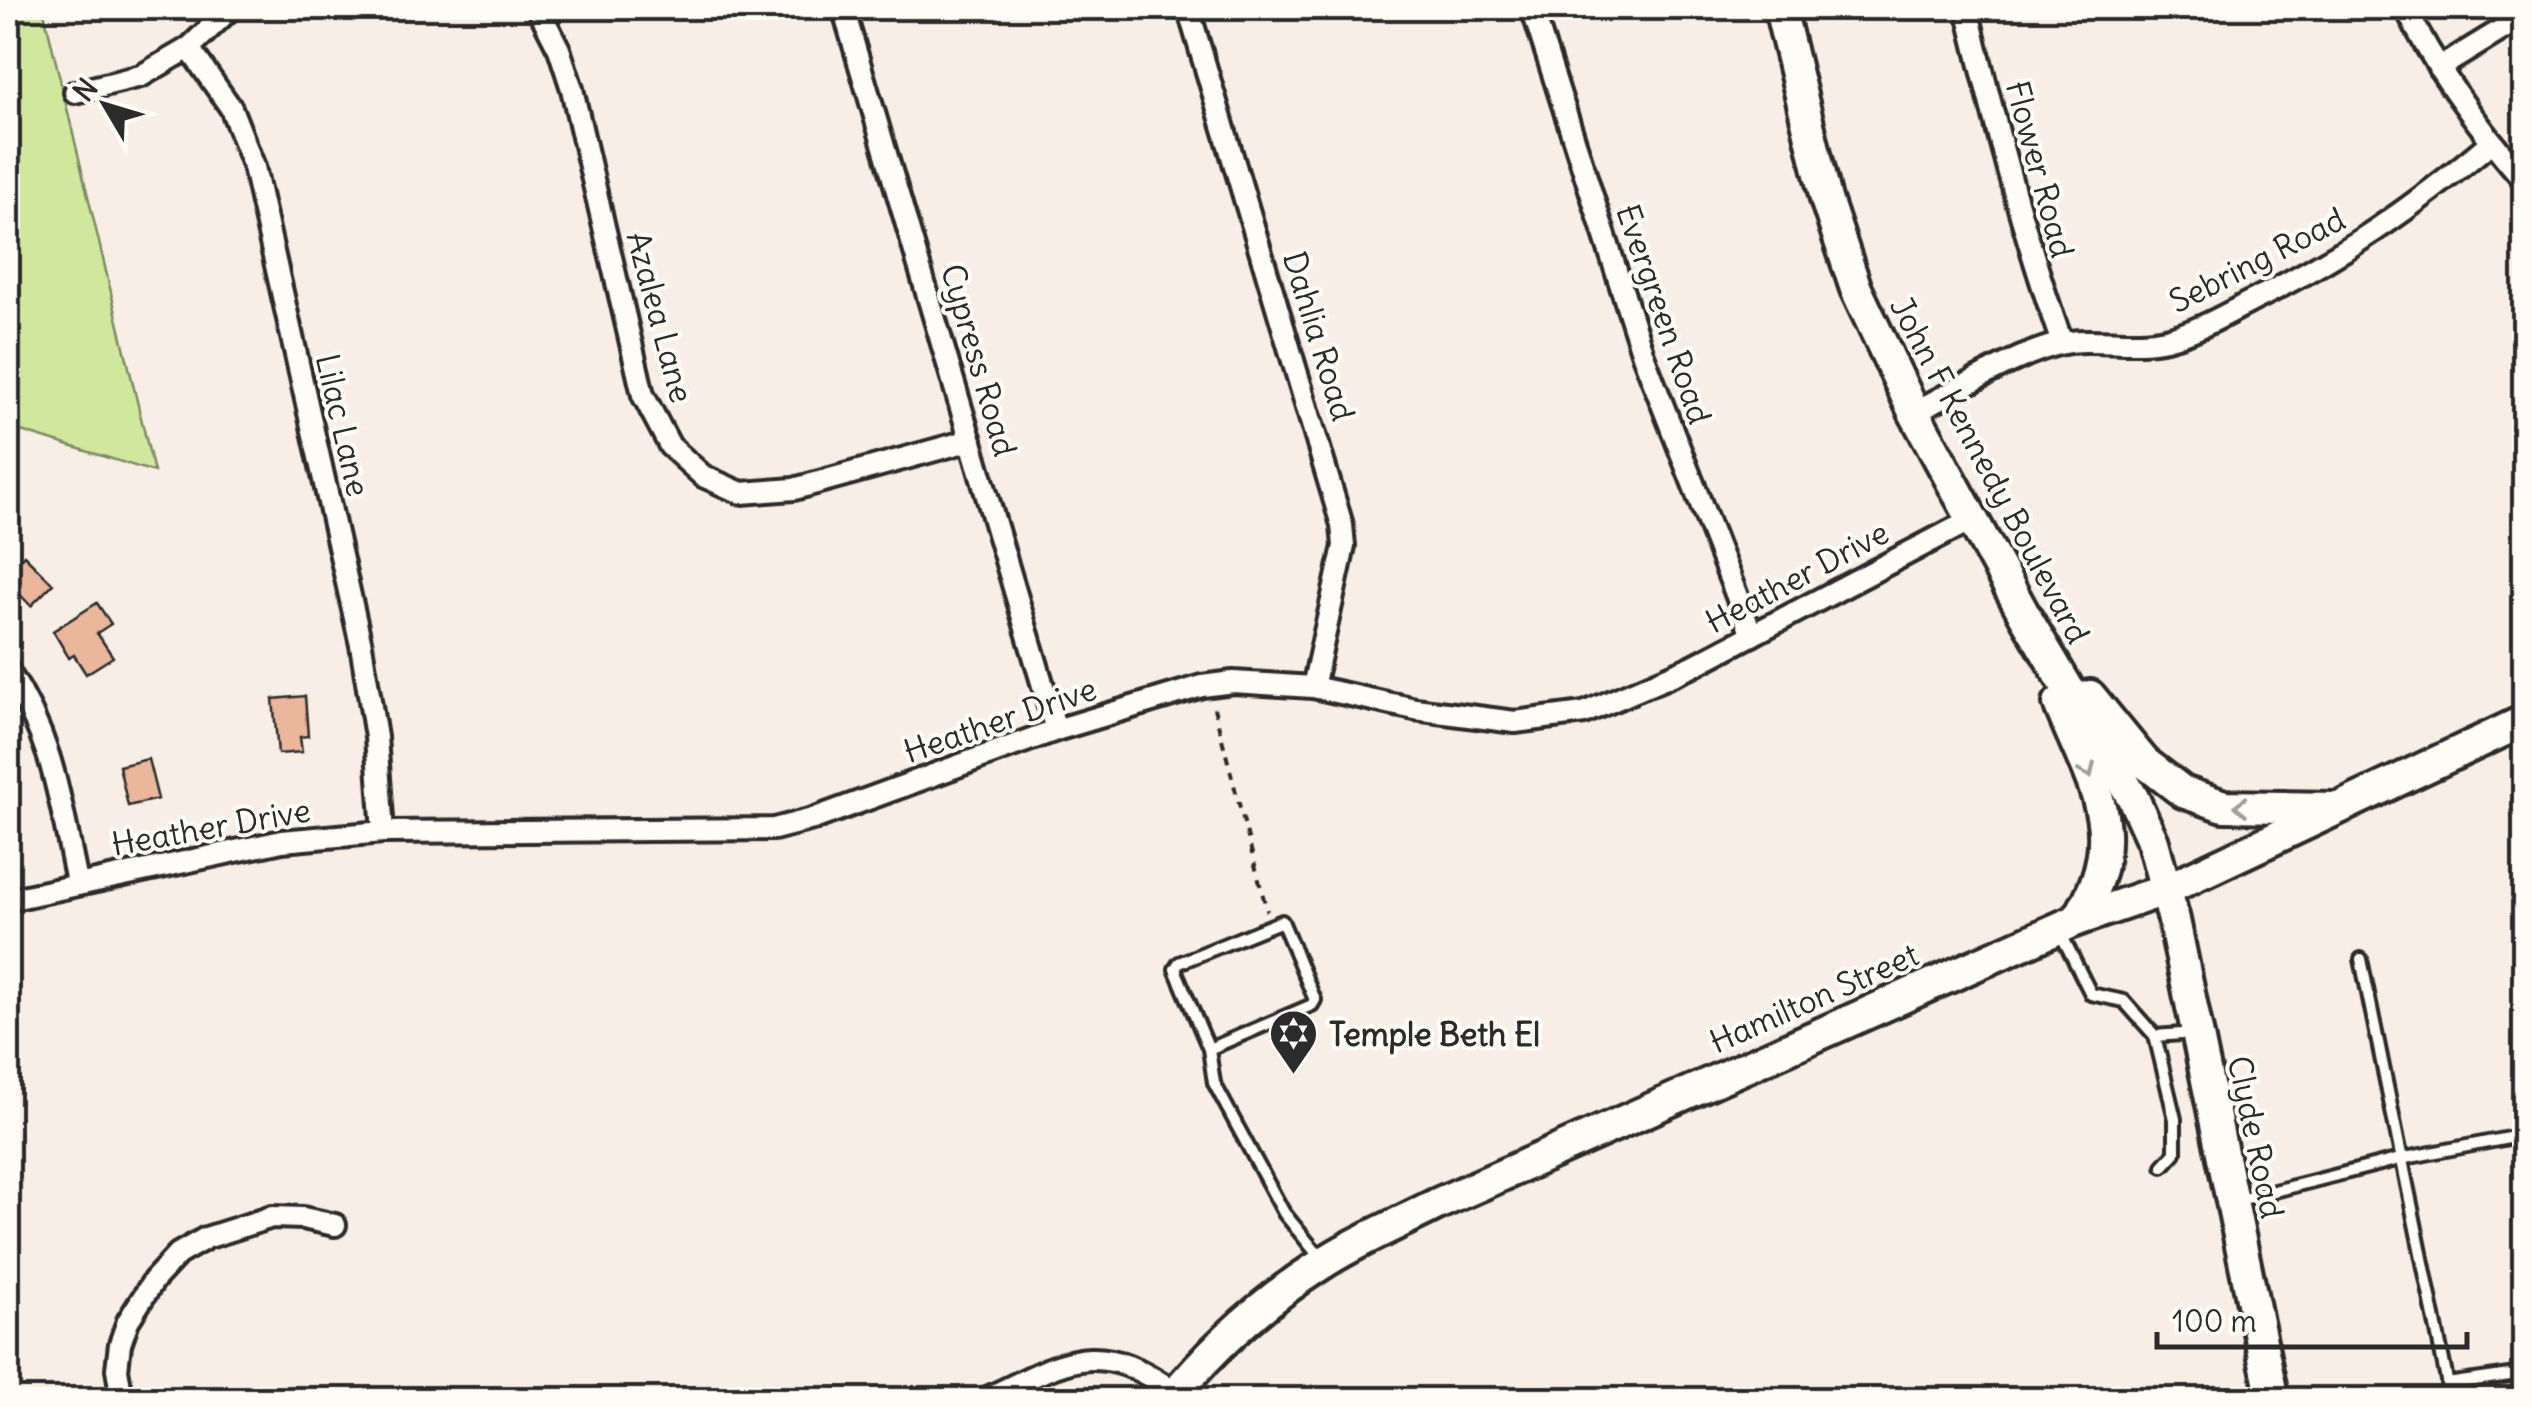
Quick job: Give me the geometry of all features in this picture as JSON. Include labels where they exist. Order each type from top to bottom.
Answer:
[{"type":"street","points":[[75,92],[141,76],[189,48],[231,8]]},
{"type":"street","name":"Azalea Lane","points":[[538,8],[559,49],[572,89],[643,394],[670,446],[703,476],[741,493],[761,494],[794,490],[971,440]]},
{"type":"street","name":"Cypress Road","points":[[843,8],[1056,730]]},
{"type":"street","name":"Dahlia Road","points":[[1188,8],[1342,524],[1344,546],[1313,687]]},
{"type":"street","name":"Evergreen Road","points":[[1532,8],[1643,354],[1752,635]]},
{"type":"street","name":"John F Kennedy Boulevard","points":[[1780,8],[1826,199],[1856,288],[1914,412],[1972,519],[2133,798],[2153,842],[2167,889]]},
{"type":"street","name":"Flower Road","points":[[1968,8],[1996,131],[2062,343]]},
{"type":"street","points":[[2406,8],[2439,68],[2491,142],[2524,180]]},
{"type":"street","points":[[2439,68],[2524,16]]},
{"type":"street","name":"Lilac Lane","points":[[189,48],[231,108],[254,167],[362,644],[376,737],[383,832]]},
{"type":"street","name":"Sebring Road","points":[[1914,412],[2062,343],[2166,339],[2201,327],[2310,273],[2382,228],[2433,192],[2491,142]]},
{"type":"street","name":"Heather Drive","points":[[8,900],[77,882],[282,841],[383,832],[719,832],[774,828],[814,819],[1056,730],[1202,686],[1233,682],[1313,687],[1415,709],[1515,722],[1584,713],[1691,667],[1972,519]]},
{"type":"street","points":[[2025,616],[2144,762],[2184,792],[2224,806],[2339,808]]},
{"type":"street","points":[[2025,616],[2096,790],[2105,822],[2095,892],[2067,924]]},
{"type":"street","points":[[8,671],[40,725],[51,758],[77,882]]},
{"type":"street","name":"Hamilton Street","points":[[1173,1396],[1278,1293],[1323,1262],[1437,1204],[2067,924],[2167,889],[2524,721]]},
{"type":"street","name":"Clyde Road","points":[[2167,889],[2273,1400]]},
{"type":"street","points":[[122,1400],[117,1369],[128,1321],[154,1280],[178,1254],[206,1238],[272,1217],[303,1218],[335,1226]]},
{"type":"street","points":[[983,1400],[1060,1365],[1105,1357],[1143,1370],[1173,1396]]},
{"type":"lane","points":[[1210,1050],[1315,1000],[1282,920],[1179,963],[1175,970],[1210,1050],[1214,1083],[1284,1213],[1323,1262]]},
{"type":"lane","points":[[2067,924],[2091,994],[2124,1002],[2155,1036],[2175,1119],[2175,1153],[2163,1166]]},
{"type":"lane","points":[[2361,959],[2451,1400]]},
{"type":"lane","points":[[2155,1036],[2198,1033]]},
{"type":"lane","points":[[2234,1201],[2400,1159],[2524,1134]]},
{"type":"lane","points":[[2446,1384],[2524,1373]]},
{"type":"path","points":[[1214,708],[1270,923]]},
{"type":"green space","points":[[8,8],[43,8],[154,472],[8,427]]},
{"type":"building","points":[[24,555],[53,584],[31,606],[8,582],[8,571]]},
{"type":"building","points":[[97,603],[111,624],[97,633],[113,657],[86,674],[74,655],[69,658],[53,631]]},
{"type":"building","points":[[305,696],[308,736],[300,737],[302,752],[278,754],[273,699]]},
{"type":"building","points":[[148,759],[158,799],[128,806],[119,766]]},
{"type":"place","name":"Temple Beth El","points":[[1294,1076]]}]
